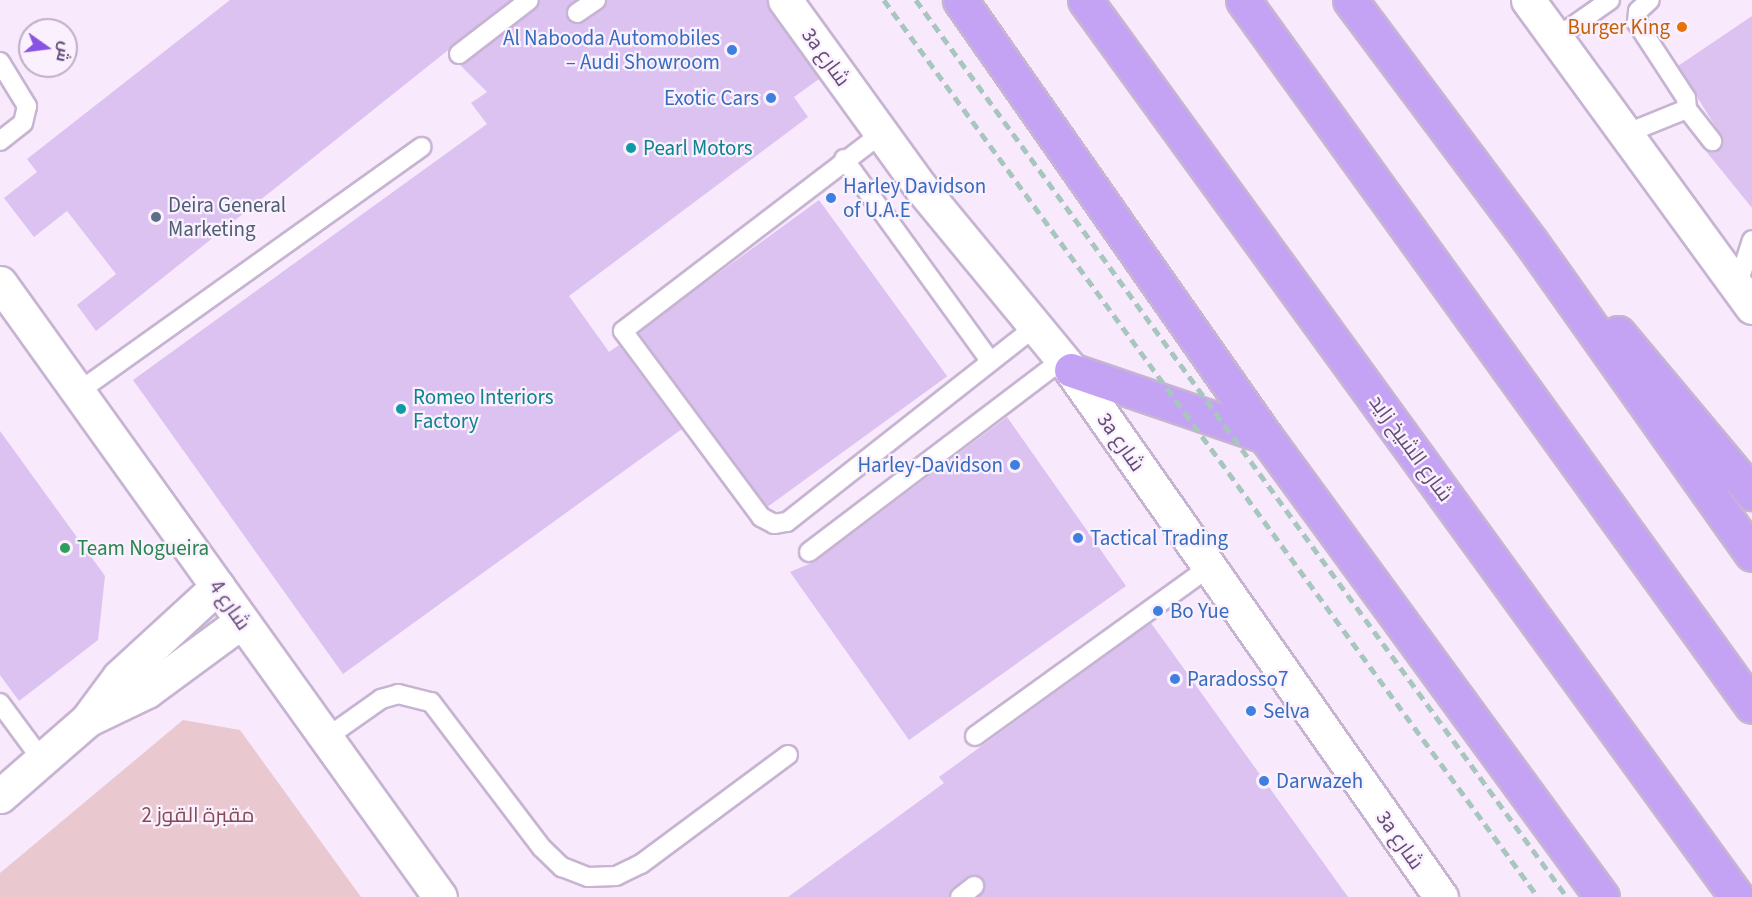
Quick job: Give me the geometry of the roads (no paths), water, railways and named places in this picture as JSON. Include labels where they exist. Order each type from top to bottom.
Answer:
[{"type":"highway","points":[[960,0],[1265,436],[1602,897]]},
{"type":"highway","name":"شارع الشيخ زايد","points":[[1085,0],[1737,897]]},
{"type":"highway","points":[[1243,0],[1752,706]]},
{"type":"highway","points":[[1350,0],[1531,242],[1752,554]]},
{"type":"highway","points":[[1531,242],[1618,333],[1752,493]]},
{"type":"highway","points":[[1067,365],[1265,436]]},
{"type":"street","name":"3a شارع","points":[[785,0],[882,133],[1067,365],[1441,897]]},
{"type":"street","points":[[1528,0],[1745,297]]},
{"type":"street","name":"شارع 4","points":[[0,283],[440,897]]},
{"type":"street","points":[[0,796],[87,720],[119,677],[218,586]]},
{"type":"street","points":[[87,720],[147,691],[242,621]]},
{"type":"lane","points":[[459,54],[529,0]]},
{"type":"lane","points":[[577,13],[596,0]]},
{"type":"lane","points":[[1556,38],[1610,0]]},
{"type":"lane","points":[[1650,0],[1638,11],[1637,23],[1686,98],[1687,109],[1712,141]]},
{"type":"lane","points":[[0,62],[27,106],[23,123],[0,141]]},
{"type":"lane","points":[[1625,134],[1687,109]]},
{"type":"lane","points":[[882,133],[844,159],[628,323],[625,340],[761,517],[774,524],[787,522],[1035,327]]},
{"type":"lane","points":[[78,392],[422,147]]},
{"type":"lane","points":[[844,159],[990,361]]},
{"type":"lane","points":[[1745,297],[1752,240]]},
{"type":"lane","points":[[809,552],[1067,365]]},
{"type":"lane","points":[[975,736],[1209,567]]},
{"type":"lane","points":[[326,738],[381,699],[407,694],[432,702],[542,848],[562,867],[588,877],[616,876],[641,864],[788,755]]},
{"type":"lane","points":[[0,703],[42,760]]},
{"type":"railway","points":[[884,0],[1538,897]]},
{"type":"railway","points":[[916,0],[1567,897]]},
{"type":"place","name":"Burger King","points":[[1682,27]]},
{"type":"place","name":"Al Nabooda Automobiles – Audi Showroom","points":[[732,50]]},
{"type":"place","name":"Exotic Cars","points":[[771,98]]},
{"type":"place","name":"Pearl Motors","points":[[631,148]]},
{"type":"place","name":"Harley Davidson of U.A.E","points":[[831,198]]},
{"type":"place","name":"Deira General Marketing","points":[[156,217]]},
{"type":"place","name":"Romeo Interiors Factory","points":[[401,409]]},
{"type":"place","name":"Harley-Davidson","points":[[1015,465]]},
{"type":"place","name":"Tactical Trading","points":[[1078,538]]},
{"type":"place","name":"Team Nogueira","points":[[65,548]]},
{"type":"place","name":"Bo Yue","points":[[1158,611]]},
{"type":"place","name":"Paradosso7","points":[[1175,679]]},
{"type":"place","name":"Selva","points":[[1251,711]]},
{"type":"place","name":"Darwazeh","points":[[1264,781]]},
{"type":"park label","name":"مقبرة القوز 2","points":[[198,815]]}]
